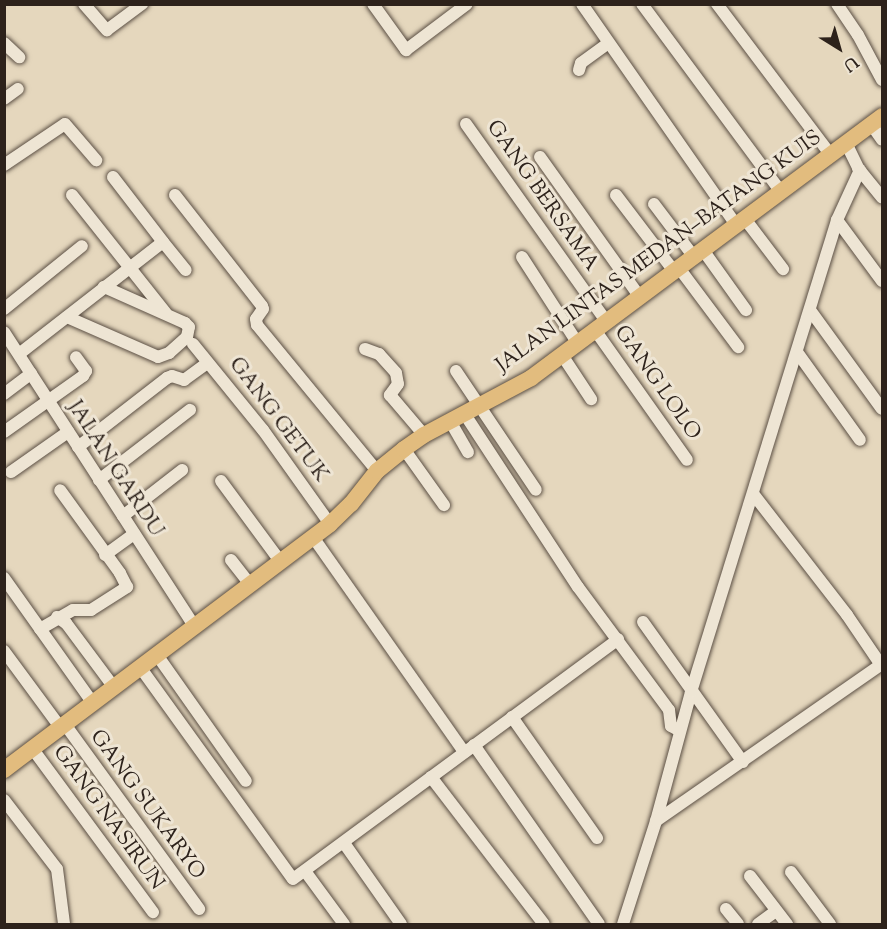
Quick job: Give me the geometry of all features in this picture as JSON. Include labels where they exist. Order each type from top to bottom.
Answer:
[{"type":"highway","name":"JALAN LINTAS MEDAN–BATANG KUIS","points":[[4,770],[330,524],[351,504],[377,471],[404,449],[424,435],[531,378],[830,154],[861,143]]},
{"type":"street","points":[[84,4],[107,30],[142,4]]},
{"type":"street","points":[[373,4],[406,50],[467,4]]},
{"type":"street","points":[[582,4],[741,222],[783,269]]},
{"type":"street","points":[[642,4],[781,192]]},
{"type":"street","points":[[717,4],[830,154]]},
{"type":"street","points":[[837,4],[858,35],[882,80]]},
{"type":"street","points":[[4,43],[19,57]]},
{"type":"street","points":[[579,70],[581,63],[609,43]]},
{"type":"street","points":[[4,99],[18,89]]},
{"type":"street","points":[[4,165],[65,124],[96,160]]},
{"type":"street","name":"GANG BERSAMA","points":[[466,124],[600,326]]},
{"type":"street","points":[[861,143],[882,140]]},
{"type":"street","points":[[861,143],[882,198]]},
{"type":"street","points":[[627,923],[656,821],[676,729],[691,692],[754,495],[861,143]]},
{"type":"street","points":[[540,158],[640,297]]},
{"type":"street","points":[[113,177],[186,270]]},
{"type":"street","points":[[72,195],[131,266],[167,314]]},
{"type":"street","points":[[175,195],[262,306],[263,309],[256,319],[257,325],[377,471]]},
{"type":"street","points":[[616,195],[738,347]]},
{"type":"street","points":[[654,204],[746,310]]},
{"type":"street","points":[[837,220],[882,281]]},
{"type":"street","points":[[18,354],[163,242]]},
{"type":"street","points":[[4,309],[82,246]]},
{"type":"street","points":[[522,257],[578,344]]},
{"type":"street","points":[[68,317],[158,357],[181,344],[189,331],[187,325],[104,287]]},
{"type":"street","points":[[810,310],[882,410]]},
{"type":"street","name":"GANG LOLO","points":[[600,326],[687,460]]},
{"type":"street","name":"JALAN GARDU","points":[[6,338],[194,626]]},
{"type":"street","name":"GANG GETUK","points":[[193,344],[207,363],[214,366],[263,430],[330,524]]},
{"type":"street","points":[[365,349],[380,354],[396,373],[398,384],[390,395],[424,435]]},
{"type":"street","points":[[797,352],[860,440]]},
{"type":"street","points":[[562,355],[591,399]]},
{"type":"street","points":[[4,432],[86,373],[76,357]]},
{"type":"street","points":[[78,447],[166,378],[172,376],[184,380],[207,363]]},
{"type":"street","points":[[456,370],[536,490]]},
{"type":"street","points":[[4,394],[31,374]]},
{"type":"street","points":[[99,480],[190,410]]},
{"type":"street","points":[[457,417],[468,452]]},
{"type":"street","points":[[457,417],[669,710],[676,729]]},
{"type":"street","points":[[11,472],[68,432]]},
{"type":"street","points":[[404,449],[444,505]]},
{"type":"street","points":[[123,516],[182,470]]},
{"type":"street","points":[[221,481],[280,561]]},
{"type":"street","points":[[40,628],[57,617],[77,609],[91,610],[126,589],[125,582],[60,490]]},
{"type":"street","points":[[656,821],[882,664],[754,495]]},
{"type":"street","points":[[105,555],[134,534]]},
{"type":"street","points":[[313,537],[599,924]]},
{"type":"street","points":[[231,560],[250,584]]},
{"type":"street","points":[[7,585],[92,702]]},
{"type":"street","points":[[57,617],[66,623],[113,686]]},
{"type":"street","points":[[643,622],[743,762]]},
{"type":"street","points":[[140,667],[291,878],[294,879],[618,639]]},
{"type":"street","name":"GANG SUKARYO","points":[[4,651],[199,909]]},
{"type":"street","points":[[157,655],[246,781]]},
{"type":"street","points":[[512,717],[597,838]]},
{"type":"street","name":"GANG NASIRUN","points":[[32,748],[153,912]]},
{"type":"street","points":[[432,777],[544,924]]},
{"type":"street","points":[[4,800],[57,869],[64,924]]},
{"type":"street","points":[[344,843],[401,924]]},
{"type":"street","points":[[304,871],[344,924]]},
{"type":"street","points":[[791,872],[830,924]]},
{"type":"street","points":[[750,876],[787,924]]},
{"type":"street","points":[[726,909],[738,924]]},
{"type":"street","points":[[758,924],[776,911]]}]
